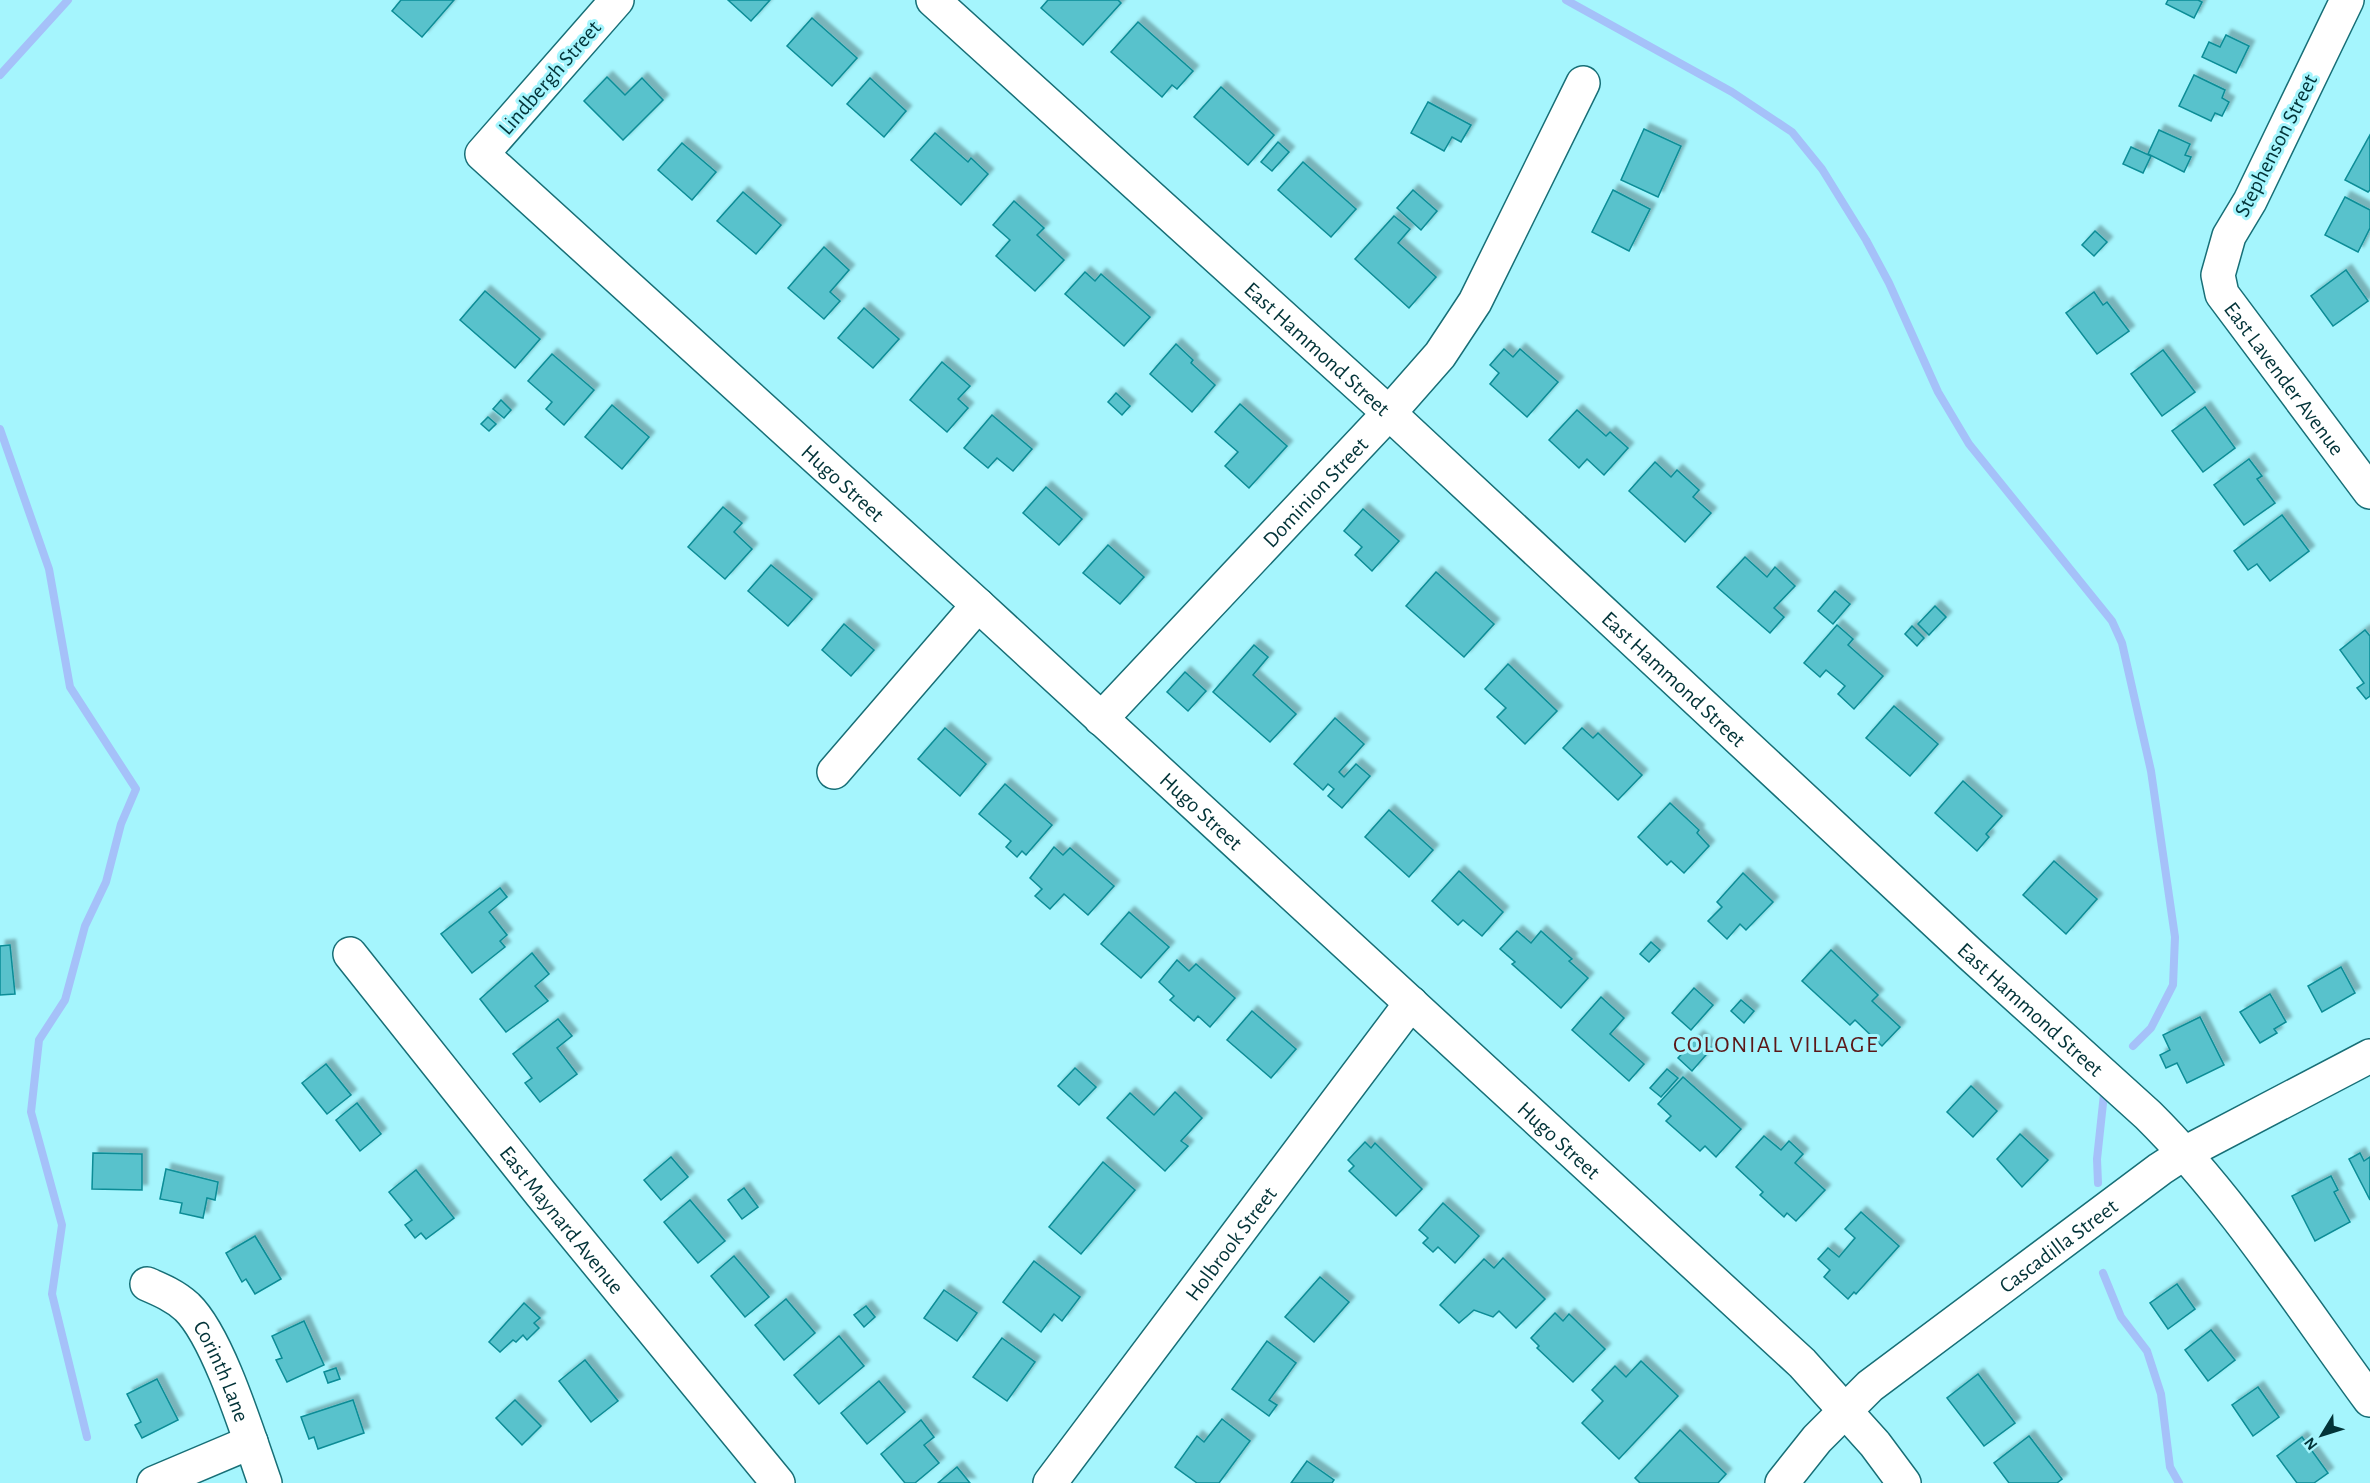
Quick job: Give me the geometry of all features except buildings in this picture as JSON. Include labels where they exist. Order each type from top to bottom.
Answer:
[{"type":"street","name":"Lindbergh Street","points":[[482,154],[617,0]]},
{"type":"street","name":"East Hammond Street","points":[[933,0],[1389,412],[1942,929],[2148,1115],[2230,1210],[2370,1400]]},
{"type":"street","name":"Stephenson Street","points":[[2222,294],[2218,276],[2229,236],[2250,201],[2347,0]]},
{"type":"street","name":"Dominion Street","points":[[1101,719],[1440,355],[1475,302],[1583,83]]},
{"type":"street","name":"Hugo Street","points":[[482,154],[978,605],[1411,1003],[1634,1212],[1802,1364],[1845,1411],[1904,1483]]},
{"type":"street","name":"East Lavender Avenue","points":[[2222,294],[2368,486]]},
{"type":"street","points":[[834,772],[978,605]]},
{"type":"street","name":"East Maynard Avenue","points":[[350,954],[778,1483]]},
{"type":"street","name":"Holbrook Street","points":[[1050,1483],[1411,1003]]},
{"type":"street","name":"Cascadilla Street","points":[[1782,1483],[1817,1439],[1870,1386],[2183,1154],[2370,1056]]},
{"type":"street","name":"Corinth Lane","points":[[147,1284],[167,1292],[199,1321],[212,1343],[265,1483]]},
{"type":"street","points":[[154,1483],[251,1442]]},
{"type":"waterway","points":[[0,75],[68,0]]},
{"type":"waterway","points":[[1566,0],[1732,92],[1792,132],[1822,169],[1866,240],[1889,283],[1938,392],[1969,444],[2112,621],[2122,643],[2151,771],[2175,937],[2173,985],[2151,1028],[2133,1046]]},
{"type":"waterway","points":[[0,429],[49,569],[70,687],[136,789],[121,824],[106,882],[85,926],[65,1000],[39,1040],[31,1112],[62,1225],[52,1294],[87,1437]]},
{"type":"waterway","points":[[2098,1183],[2097,1159],[2104,1094]]},
{"type":"waterway","points":[[2103,1273],[2121,1317],[2147,1351],[2161,1394],[2170,1467],[2179,1483]]},
{"type":"district","name":"COLONIAL VILLAGE","points":[[1776,1044]]}]
